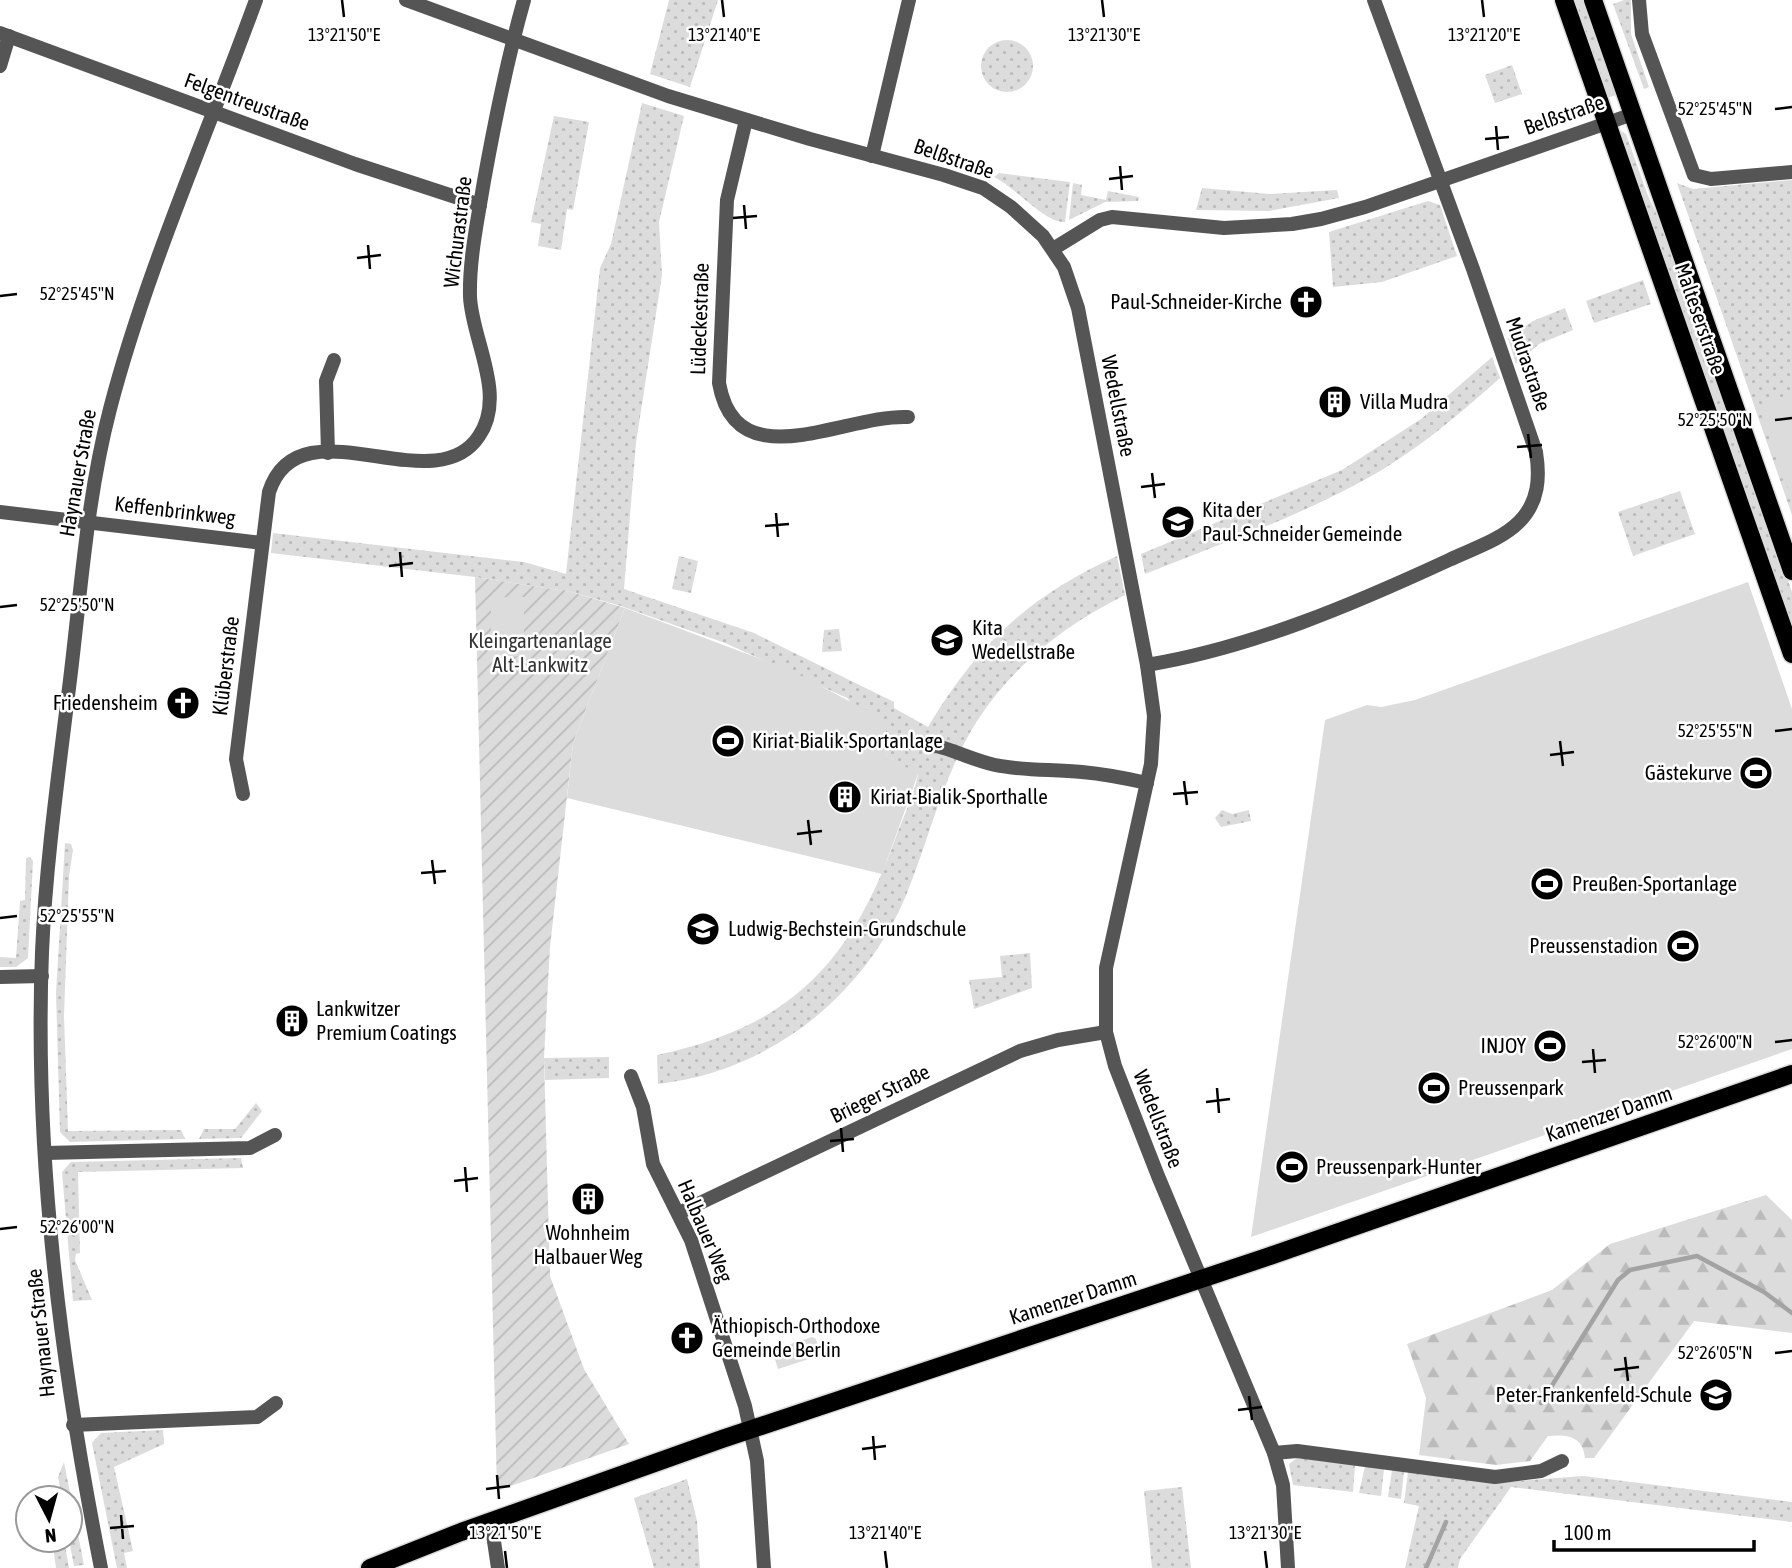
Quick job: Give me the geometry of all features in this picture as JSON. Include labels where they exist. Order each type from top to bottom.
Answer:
[{"type":"main road","name":"Malteserstraße","points":[[1564,0],[1792,654]]},
{"type":"main road","name":"Malteserstraße","points":[[1593,0],[1792,571]]},
{"type":"main road","name":"Kamenzer Damm","points":[[370,1568],[491,1521],[751,1429],[1200,1280],[1792,1074]]},
{"type":"street","name":"Haynauer Straße","points":[[101,1568],[73,1425],[54,1261],[46,1153],[41,1058],[42,976],[51,839],[89,523],[105,431],[122,367],[256,0]]},
{"type":"street","name":"Belßstraße","points":[[406,0],[512,40],[746,120],[983,188],[1024,218],[1053,249],[1091,225],[1112,216],[1224,228],[1293,225],[1343,215],[1633,114]]},
{"type":"street","name":"Wichurastraße","points":[[262,543],[269,492],[278,471],[302,454],[328,453],[443,460],[465,452],[481,435],[486,423],[488,389],[470,296],[480,205],[512,40],[524,0]]},
{"type":"street","points":[[872,156],[909,0]]},
{"type":"street","name":"Mudrastraße","points":[[1147,665],[1287,626],[1403,581],[1508,531],[1532,505],[1539,471],[1536,452],[1441,180],[1374,0]]},
{"type":"street","points":[[1639,0],[1642,34],[1694,176],[1712,179],[1792,172]]},
{"type":"street","name":"Felgentreustraße","points":[[5,34],[399,180],[480,205]]},
{"type":"street","points":[[0,66],[5,34]]},
{"type":"street","name":"Lüdeckestraße","points":[[746,120],[727,200],[719,383],[725,405],[746,430],[776,439],[884,416],[908,416]]},
{"type":"street","name":"Wedellstraße","points":[[1053,249],[1064,267],[1078,308],[1147,665],[1154,716],[1147,783],[1106,968],[1106,1032],[1115,1066],[1200,1280],[1274,1453],[1283,1493],[1288,1568]]},
{"type":"street","points":[[328,453],[326,381],[334,360]]},
{"type":"street","name":"Keffenbrinkweg","points":[[0,512],[262,543]]},
{"type":"street","name":"Klüberstraße","points":[[243,794],[236,760],[262,543]]},
{"type":"street","points":[[906,743],[937,745],[979,761],[1014,768],[1079,771],[1147,783]]},
{"type":"street","points":[[0,977],[42,976]]},
{"type":"street","name":"Brieger Straße","points":[[678,1213],[1011,1055],[1058,1040],[1106,1032]]},
{"type":"street","name":"Halbauer Weg","points":[[631,1076],[643,1107],[653,1164],[678,1213],[705,1281],[751,1429],[762,1507],[764,1568]]},
{"type":"street","points":[[46,1153],[250,1148],[275,1135]]},
{"type":"street","points":[[73,1425],[257,1417],[276,1403]]},
{"type":"street","points":[[1274,1453],[1297,1451],[1495,1477],[1541,1471],[1562,1461]]},
{"type":"street","points":[[491,1521],[498,1568]]},
{"type":"green space","points":[[669,0],[718,0],[690,87],[650,74]]},
{"type":"green space","points":[[1572,0],[1586,0],[1619,94],[1607,98]]},
{"type":"green space","points":[[1631,0],[1631,34],[1649,87],[1644,89],[1613,4]]},
{"type":"green space","points":[[1007,40],[1017,42],[1025,48],[1031,56],[1031,76],[1025,84],[1017,90],[1007,92],[997,90],[989,84],[983,76],[981,66],[983,56],[989,48],[997,42]]},
{"type":"green space","points":[[1512,65],[1522,94],[1495,103],[1485,75]]},
{"type":"green space","points":[[642,103],[684,116],[659,222],[662,275],[636,443],[624,589],[754,633],[894,702],[894,708],[928,727],[966,671],[987,647],[1008,625],[1057,588],[1117,556],[1125,595],[1082,619],[1042,648],[1007,681],[977,721],[955,762],[907,893],[889,930],[866,965],[839,996],[808,1023],[738,1064],[699,1077],[658,1084],[657,1055],[702,1043],[742,1028],[776,1009],[806,986],[833,958],[875,888],[918,775],[887,756],[882,738],[847,698],[725,643],[621,606],[571,592],[475,577],[271,553],[273,533],[524,562],[566,574],[600,268],[611,244]]},
{"type":"green space","points":[[554,116],[589,122],[573,210],[567,209],[561,250],[538,246],[541,224],[531,222]]},
{"type":"green space","points":[[1621,131],[1626,134],[1648,196],[1671,244],[1792,592],[1792,632],[1619,133]]},
{"type":"green space","points":[[999,173],[1070,182],[1065,222],[1049,217],[994,177]]},
{"type":"green space","points":[[1792,180],[1792,515],[1677,183],[1693,189]]},
{"type":"green space","points":[[1073,183],[1082,185],[1081,195],[1106,200],[1108,191],[1139,197],[1138,201],[1105,202],[1069,220]]},
{"type":"green space","points":[[1202,188],[1270,194],[1337,190],[1339,198],[1269,211],[1196,210]]},
{"type":"green space","points":[[1428,201],[1440,205],[1457,256],[1382,282],[1333,287],[1329,232]]},
{"type":"green space","points":[[1643,280],[1651,304],[1594,323],[1586,301]]},
{"type":"green space","points":[[1565,308],[1573,330],[1539,344],[1516,364],[1508,338],[1533,321]]},
{"type":"green space","points":[[1492,357],[1500,378],[1448,423],[1393,463],[1302,511],[1145,574],[1141,554],[1342,470],[1421,419]]},
{"type":"green space","points":[[1792,395],[1792,500],[1759,406]]},
{"type":"green space","points":[[1680,491],[1695,534],[1633,556],[1618,512]]},
{"type":"green space","points":[[679,556],[698,561],[691,593],[672,589]]},
{"type":"green space","name":"Kleingartenanlage Alt-Lankwitz","points":[[475,577],[571,592],[625,608],[573,743],[550,947],[544,1058],[550,1276],[584,1369],[629,1444],[497,1491]]},
{"type":"green space","name":"Preußen-Sportanlage","points":[[1748,582],[1792,709],[1792,1049],[1251,1237],[1325,720],[1367,705],[1381,707],[1415,700]]},
{"type":"green space","points":[[491,597],[524,597],[524,656],[491,657]]},
{"type":"green space","name":"Kiriat-Bialik-Sportanlage","points":[[625,608],[790,670],[891,723],[882,738],[887,756],[918,774],[882,874],[567,798],[573,743]]},
{"type":"green space","points":[[839,629],[842,651],[822,652],[824,630]]},
{"type":"green space","points":[[1222,810],[1232,814],[1249,810],[1251,821],[1221,827],[1215,818]]},
{"type":"green space","points":[[65,843],[71,844],[73,850],[69,876],[64,1016],[68,1131],[181,1130],[185,1139],[70,1142],[60,1132],[56,993]]},
{"type":"green space","points":[[30,857],[33,861],[28,958],[16,967],[0,967],[0,957],[16,958],[20,901],[25,900],[26,858]]},
{"type":"green space","points":[[1030,953],[1032,988],[974,1009],[969,980],[1002,977],[1000,956]]},
{"type":"green space","points":[[609,1057],[609,1078],[545,1080],[544,1058]]},
{"type":"green space","points":[[256,1103],[262,1111],[241,1138],[199,1139],[204,1129],[235,1129]]},
{"type":"green space","points":[[241,1158],[243,1168],[78,1172],[80,1253],[76,1254],[75,1260],[92,1300],[73,1301],[62,1172],[71,1162]]},
{"type":"green space","points":[[1766,1195],[1792,1220],[1792,1333],[1694,1321],[1594,1458],[1585,1458],[1581,1445],[1568,1436],[1548,1436],[1530,1461],[1496,1465],[1419,1455],[1426,1398],[1407,1344],[1552,1290],[1610,1244]]},
{"type":"green space","points":[[812,1337],[816,1339],[821,1355],[778,1369],[772,1350]]},
{"type":"green space","points":[[163,1430],[164,1444],[114,1467],[133,1551],[124,1553],[127,1568],[117,1568],[92,1443],[101,1433]]},
{"type":"green space","points":[[1297,1458],[1355,1465],[1353,1492],[1293,1485],[1289,1464]]},
{"type":"green space","points":[[64,1462],[68,1484],[59,1484],[58,1477]]},
{"type":"green space","points":[[1365,1466],[1384,1469],[1381,1496],[1359,1493]]},
{"type":"green space","points":[[1392,1470],[1404,1471],[1401,1499],[1388,1497]]},
{"type":"green space","points":[[1408,1472],[1493,1483],[1583,1476],[1792,1502],[1792,1522],[1511,1487],[1460,1559],[1458,1568],[1405,1568],[1419,1506],[1404,1503]]},
{"type":"green space","points":[[687,1479],[697,1521],[700,1568],[654,1568],[634,1498]]},
{"type":"green space","points":[[1182,1487],[1191,1568],[1152,1568],[1144,1491]]},
{"type":"green space","points":[[54,1554],[66,1554],[69,1568],[56,1568]]},
{"type":"green space","points":[[72,1554],[82,1554],[84,1565],[74,1566]]},
{"type":"waterway","points":[[1541,1403],[1618,1280],[1630,1270],[1697,1256],[1764,1292],[1792,1313]]},
{"type":"waterway","points":[[1426,1568],[1446,1522]]},
{"type":"place","name":"Paul-Schneider-Kirche","points":[[1306,302]]},
{"type":"place","name":"Villa Mudra","points":[[1335,402]]},
{"type":"place","name":"Kita der Paul-Schneider Gemeinde","points":[[1178,522]]},
{"type":"place","name":"Kita Wedellstraße","points":[[947,640]]},
{"type":"place","name":"Friedensheim","points":[[183,703]]},
{"type":"place","name":"Kiriat-Bialik-Sportanlage","points":[[728,741]]},
{"type":"place","name":"Gästekurve","points":[[1756,773]]},
{"type":"place","name":"Kiriat-Bialik-Sporthalle","points":[[845,797]]},
{"type":"place","name":"Preußen-Sportanlage","points":[[1547,884]]},
{"type":"place","name":"Ludwig-Bechstein-Grundschule","points":[[703,929]]},
{"type":"place","name":"Preussenstadion","points":[[1683,946]]},
{"type":"place","name":"Lankwitzer Premium Coatings","points":[[292,1021]]},
{"type":"place","name":"INJOY","points":[[1550,1046]]},
{"type":"place","name":"Preussenpark","points":[[1434,1088]]},
{"type":"place","name":"Preussenpark-Hunter","points":[[1292,1167]]},
{"type":"place","name":"Wohnheim Halbauer Weg","points":[[588,1199]]},
{"type":"place","name":"Äthiopisch-Orthodoxe Gemeinde Berlin","points":[[687,1338]]},
{"type":"place","name":"Peter-Frankenfeld-Schule","points":[[1716,1395]]}]
